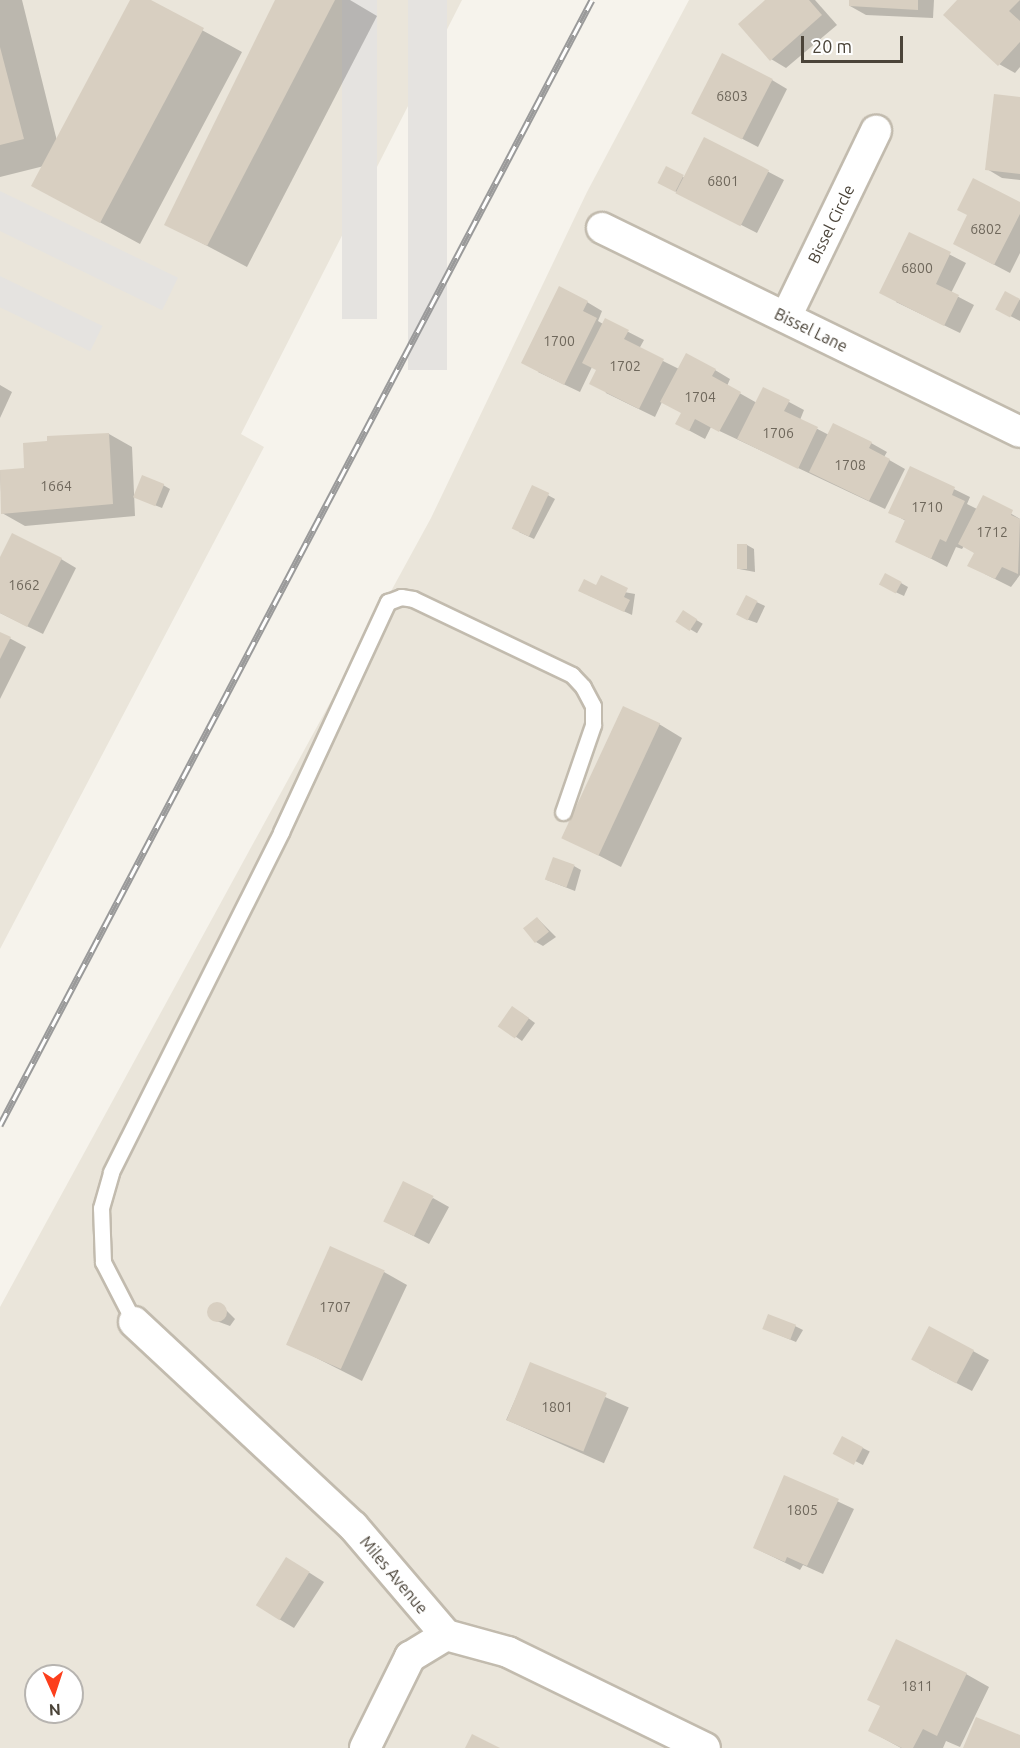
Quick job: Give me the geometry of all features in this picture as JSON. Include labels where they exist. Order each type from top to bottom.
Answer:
[{"type":"street","name":"Bissel Circle","points":[[786,317],[876,131]]},
{"type":"street","name":"Bissel Lane","points":[[602,228],[1020,432]]},
{"type":"street","name":"Miles Avenue","points":[[134,1322],[353,1526],[446,1635]]},
{"type":"street","points":[[365,1748],[410,1657],[446,1635],[508,1652],[705,1748]]},
{"type":"lane","points":[[134,1322],[103,1262],[101,1208],[111,1172],[281,832],[388,602],[401,597],[413,599],[572,675],[583,687],[593,706],[593,725],[563,812]]},
{"type":"shaded area","points":[[0,0],[462,0],[241,434],[264,447],[0,949]]},
{"type":"shaded area","points":[[342,0],[377,0],[377,319],[342,319]]},
{"type":"shaded area","points":[[408,0],[447,0],[447,370],[408,370]]},
{"type":"shaded area","points":[[689,0],[1020,0],[1020,1748],[0,1748],[0,1307],[431,518],[587,192]]},
{"type":"shaded area","points":[[0,191],[178,278],[162,310],[0,231]]},
{"type":"shaded area","points":[[0,276],[102,326],[90,351],[0,307]]},
{"type":"building","points":[[130,0],[151,0],[204,28],[100,223],[31,186]]},
{"type":"building","points":[[275,0],[335,0],[207,246],[164,225]]},
{"type":"building","points":[[765,0],[809,0],[822,15],[770,61],[738,24]]},
{"type":"building","points":[[849,0],[918,0],[918,10],[849,6]]},
{"type":"building","points":[[957,0],[1020,0],[1009,11],[1020,21],[1020,42],[998,66],[943,15]]},
{"type":"building","points":[[0,47],[24,139],[0,145]]},
{"type":"building","points":[[722,53],[773,79],[742,139],[691,114]]},
{"type":"building","points":[[994,94],[1020,97],[1020,174],[985,170]]},
{"type":"building","points":[[704,137],[769,170],[740,226],[675,193]]},
{"type":"building","points":[[666,166],[684,175],[675,192],[657,183]]},
{"type":"building","points":[[973,178],[1020,202],[1020,214],[994,265],[953,244],[967,215],[957,210]]},
{"type":"building","points":[[909,232],[951,252],[936,284],[959,295],[944,326],[879,293]]},
{"type":"building","points":[[559,286],[588,301],[583,311],[597,318],[564,385],[521,363]]},
{"type":"building","points":[[1005,291],[1020,299],[1010,318],[995,310]]},
{"type":"building","points":[[605,318],[629,330],[624,339],[664,359],[639,409],[589,384],[596,370],[582,363]]},
{"type":"building","points":[[686,353],[716,369],[712,376],[741,392],[719,432],[695,419],[689,431],[675,424],[681,413],[660,402]]},
{"type":"building","points":[[763,387],[790,400],[784,411],[818,427],[798,469],[737,439]]},
{"type":"building","points":[[833,423],[872,442],[869,448],[890,459],[869,501],[809,472]]},
{"type":"building","points":[[109,433],[113,504],[1,514],[0,470],[24,468],[23,443],[47,441],[47,436]]},
{"type":"building","points":[[910,466],[955,487],[952,495],[965,501],[946,542],[940,539],[931,559],[895,542],[905,520],[888,513]]},
{"type":"building","points":[[142,475],[164,484],[155,506],[133,497]]},
{"type":"building","points":[[532,485],[549,493],[529,537],[512,529]]},
{"type":"building","points":[[983,495],[1013,510],[1011,515],[1020,519],[1018,574],[1002,567],[995,579],[967,566],[974,553],[958,544]]},
{"type":"building","points":[[12,533],[62,558],[27,627],[0,613],[0,557]]},
{"type":"building","points":[[737,544],[747,544],[747,569],[737,569]]},
{"type":"building","points":[[885,573],[902,582],[896,593],[879,584]]},
{"type":"building","points":[[601,575],[628,588],[624,597],[630,600],[624,612],[578,591],[584,579],[596,585]]},
{"type":"building","points":[[746,595],[758,601],[748,621],[736,615]]},
{"type":"building","points":[[683,610],[697,619],[690,631],[675,622]]},
{"type":"building","points":[[0,632],[11,637],[0,659]]},
{"type":"building","points":[[623,706],[660,723],[598,856],[561,838]]},
{"type":"building","points":[[553,857],[575,865],[566,887],[545,880]]},
{"type":"building","points":[[537,917],[549,932],[535,943],[523,928]]},
{"type":"building","points":[[512,1006],[529,1018],[515,1039],[498,1026]]},
{"type":"building","points":[[403,1181],[434,1196],[414,1236],[383,1221]]},
{"type":"building","points":[[330,1246],[385,1270],[341,1369],[286,1345]]},
{"type":"building","points":[[217,1302],[224,1305],[227,1312],[224,1319],[217,1322],[210,1319],[207,1312],[210,1305]]},
{"type":"building","points":[[768,1314],[796,1325],[790,1340],[762,1329]]},
{"type":"building","points":[[929,1326],[974,1350],[956,1383],[911,1360]]},
{"type":"building","points":[[530,1362],[607,1393],[583,1452],[506,1420]]},
{"type":"building","points":[[842,1436],[863,1447],[854,1465],[833,1454]]},
{"type":"building","points":[[784,1475],[839,1499],[807,1566],[787,1557],[785,1562],[753,1548]]},
{"type":"building","points":[[286,1557],[310,1572],[280,1620],[256,1605]]},
{"type":"building","points":[[896,1639],[967,1673],[937,1736],[923,1729],[913,1748],[902,1748],[868,1731],[880,1706],[867,1700]]},
{"type":"building","points":[[976,1717],[1020,1735],[1020,1748],[963,1748]]},
{"type":"building","points":[[472,1734],[500,1748],[465,1748]]},
{"type":"railway","points":[[0,1125],[592,0]]}]
